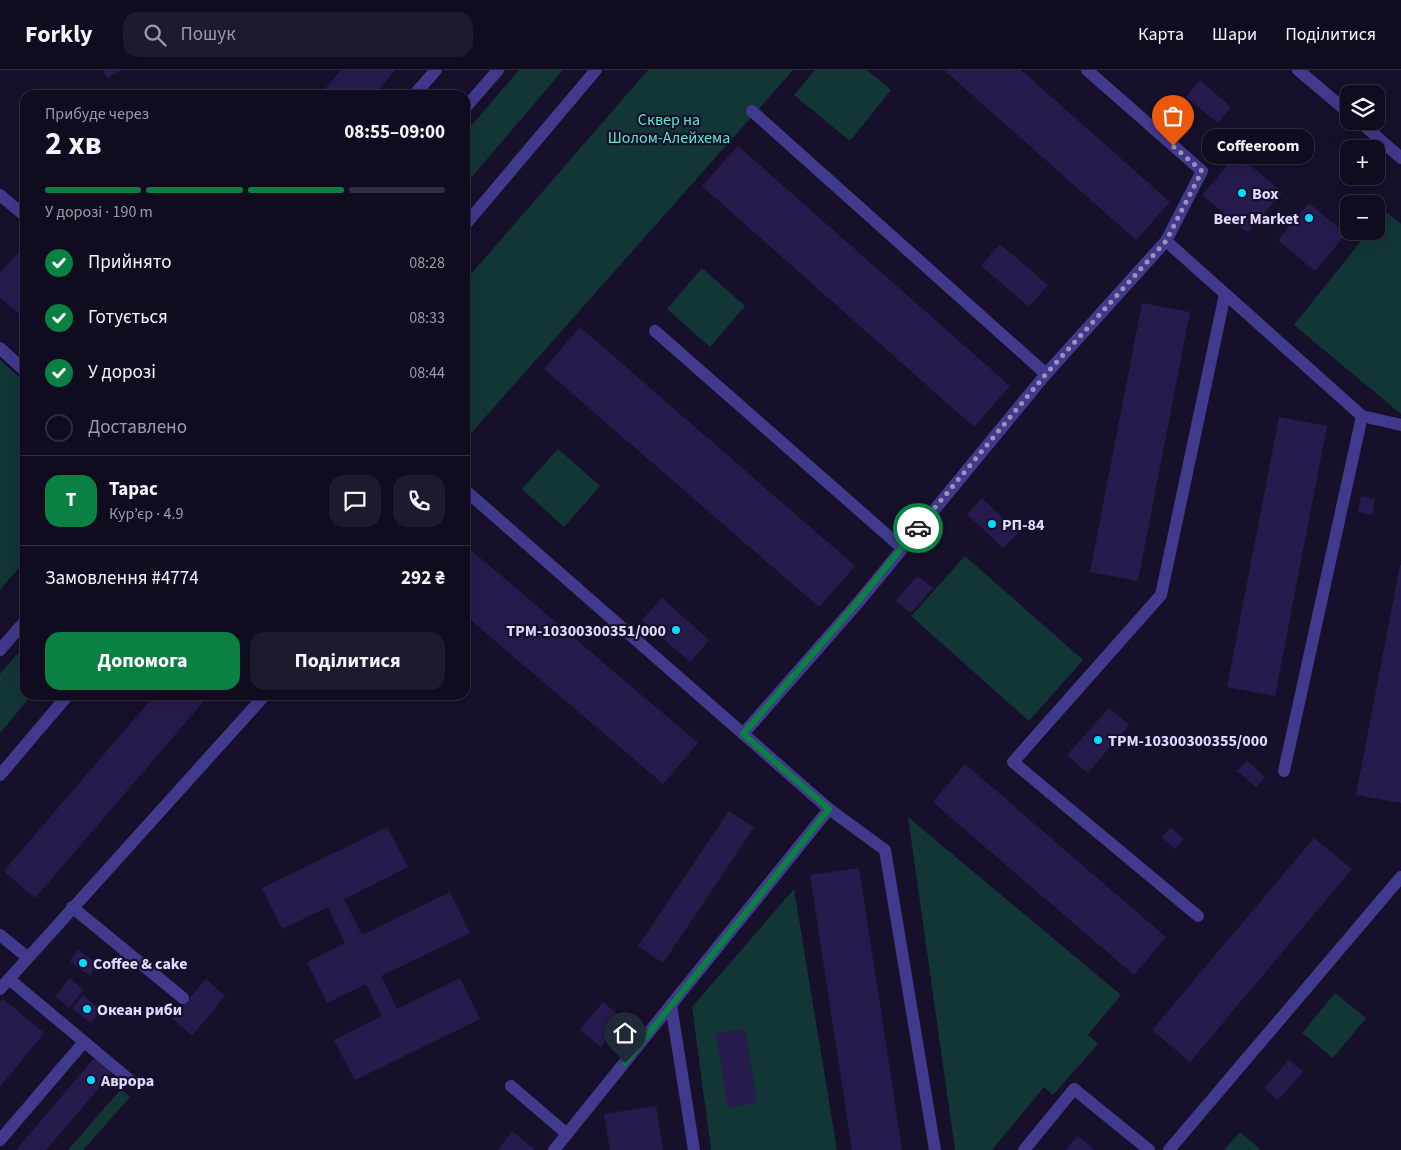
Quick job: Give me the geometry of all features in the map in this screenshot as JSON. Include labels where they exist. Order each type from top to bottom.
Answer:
[{"type":"street","points":[[418,90],[436,70]]},
{"type":"street","points":[[470,102],[498,70]]},
{"type":"street","points":[[470,219],[596,70]]},
{"type":"street","points":[[743,734],[856,604],[1046,374],[1166,241],[1202,171],[1087,70]]},
{"type":"street","points":[[1298,70],[1340,105]]},
{"type":"street","points":[[752,111],[1046,374]]},
{"type":"street","points":[[1369,130],[1401,158]]},
{"type":"street","points":[[0,195],[20,212]]},
{"type":"street","points":[[1166,241],[1362,416],[1401,426]]},
{"type":"street","points":[[1198,916],[1013,762],[1161,595],[1225,294]]},
{"type":"street","points":[[654,331],[902,548]]},
{"type":"street","points":[[0,348],[20,366]]},
{"type":"street","points":[[1284,771],[1362,416]]},
{"type":"street","points":[[470,494],[829,809],[886,850],[935,1150]]},
{"type":"street","points":[[0,650],[20,627]]},
{"type":"street","points":[[0,775],[64,700]]},
{"type":"street","points":[[0,989],[260,700]]},
{"type":"street","points":[[554,1150],[829,809]]},
{"type":"street","points":[[1169,1150],[1401,877]]},
{"type":"street","points":[[72,907],[184,998]]},
{"type":"street","points":[[0,935],[27,957]]},
{"type":"street","points":[[9,979],[131,1081]]},
{"type":"street","points":[[671,1005],[694,1150]]},
{"type":"street","points":[[0,1140],[84,1042]]},
{"type":"street","points":[[511,1086],[567,1134]]},
{"type":"street","points":[[1024,1150],[1074,1089],[1149,1150]]},
{"type":"green space","points":[[519,70],[563,70],[470,179],[470,127]]},
{"type":"green space","name":"Сквер на Шолом-Алейхема","points":[[648,70],[793,70],[470,434],[470,275]]},
{"type":"green space","points":[[815,70],[867,70],[891,90],[850,141],[794,95]]},
{"type":"green space","points":[[1385,211],[1401,224],[1401,414],[1294,325],[1362,240],[1385,240]]},
{"type":"green space","points":[[702,268],[745,306],[710,347],[667,309]]},
{"type":"green space","points":[[0,360],[20,378],[20,567],[0,590]]},
{"type":"green space","points":[[558,449],[600,486],[564,527],[522,489]]},
{"type":"green space","points":[[965,556],[1083,660],[1029,721],[911,616]]},
{"type":"green space","points":[[20,651],[20,700],[28,700],[0,733],[0,674]]},
{"type":"green space","points":[[908,817],[1121,995],[1088,1035],[1098,1044],[1053,1095],[1044,1087],[992,1150],[955,1150]]},
{"type":"green space","points":[[794,889],[837,1150],[711,1150],[692,1007]]},
{"type":"green space","points":[[1335,993],[1366,1018],[1333,1058],[1302,1033]]},
{"type":"green space","points":[[121,1089],[130,1097],[83,1150],[68,1150]]},
{"type":"green space","points":[[1240,1132],[1261,1150],[1224,1150]]},
{"type":"building","points":[[103,70],[122,70],[107,78]]},
{"type":"building","points":[[341,70],[395,70],[378,90],[324,90]]},
{"type":"building","points":[[944,70],[1021,70],[1170,202],[1136,240]]},
{"type":"building","points":[[1200,80],[1231,107],[1218,123],[1186,97]]},
{"type":"building","points":[[738,146],[1010,386],[974,427],[702,186]]},
{"type":"building","name":"Box","points":[[1237,154],[1282,192],[1248,233],[1202,195]]},
{"type":"building","points":[[1309,203],[1340,229],[1341,240],[1315,271],[1278,240]]},
{"type":"building","points":[[1000,244],[1048,285],[1029,307],[981,266]]},
{"type":"building","points":[[20,251],[20,315],[0,298],[0,273]]},
{"type":"building","points":[[1142,303],[1190,312],[1138,581],[1090,572]]},
{"type":"building","points":[[580,327],[855,566],[819,607],[544,369]]},
{"type":"building","points":[[1279,417],[1327,426],[1275,696],[1227,687]]},
{"type":"building","points":[[1361,496],[1375,499],[1372,515],[1358,512]]},
{"type":"building","name":"РП-84","points":[[982,498],[1018,533],[1003,548],[967,514]]},
{"type":"building","points":[[470,549],[698,743],[663,784],[470,619]]},
{"type":"building","points":[[1401,565],[1401,803],[1356,795]]},
{"type":"building","points":[[917,576],[933,588],[911,613],[896,601]]},
{"type":"building","name":"ТРМ-10300300351/000","points":[[662,598],[709,640],[690,662],[642,620]]},
{"type":"building","points":[[151,700],[205,700],[35,898],[4,871]]},
{"type":"building","name":"ТРМ-10300300355/000","points":[[1109,708],[1129,725],[1088,773],[1067,755]]},
{"type":"building","points":[[1247,761],[1265,777],[1256,787],[1237,771]]},
{"type":"building","points":[[965,764],[1166,937],[1134,975],[933,802]]},
{"type":"building","points":[[729,811],[754,827],[663,963],[638,946]]},
{"type":"building","points":[[387,827],[408,867],[344,899],[362,935],[450,892],[470,933],[381,976],[397,1009],[460,978],[480,1019],[355,1080],[334,1040],[382,1016],[366,984],[327,1003],[307,962],[345,943],[328,907],[282,929],[262,888]]},
{"type":"building","points":[[1171,827],[1184,839],[1175,849],[1162,837]]},
{"type":"building","points":[[1314,838],[1352,869],[1190,1062],[1152,1030]]},
{"type":"building","points":[[859,868],[902,1150],[852,1150],[810,875]]},
{"type":"building","points":[[78,950],[98,964],[90,976],[70,961]]},
{"type":"building","points":[[70,978],[84,990],[69,1008],[55,996]]},
{"type":"building","points":[[206,979],[225,996],[192,1036],[172,1018]]},
{"type":"building","name":"Океан риби","points":[[83,995],[101,1011],[90,1023],[72,1008]]},
{"type":"building","points":[[3,999],[44,1033],[0,1087],[0,1002]]},
{"type":"building","points":[[603,1002],[624,1020],[601,1047],[580,1030]]},
{"type":"building","points":[[745,1029],[757,1103],[728,1108],[716,1034]]},
{"type":"building","points":[[95,1057],[112,1073],[46,1150],[16,1150]]},
{"type":"building","points":[[1289,1060],[1303,1072],[1278,1100],[1264,1088]]},
{"type":"building","points":[[656,1106],[663,1150],[610,1150],[604,1114]]},
{"type":"building","points":[[512,1131],[534,1149],[498,1150]]},
{"type":"building","points":[[1078,1136],[1095,1150],[1066,1150]]},
{"type":"way so far","points":[[918,528],[1046,374],[1166,241],[1202,171],[1173,146]]},
{"type":"place","name":"Coffeeroom","points":[[1173,146]]},
{"type":"place","name":"Box","points":[[1242,193]]},
{"type":"place","name":"Beer Market","points":[[1309,218]]},
{"type":"place","name":"РП-84","points":[[992,524]]},
{"type":"place","name":"ТРМ-10300300351/000","points":[[676,630]]},
{"type":"place","name":"ТРМ-10300300355/000","points":[[1098,740]]},
{"type":"place","name":"Coffee & cake","points":[[83,963]]},
{"type":"place","name":"Океан риби","points":[[87,1009]]},
{"type":"place","name":"Аврора","points":[[91,1080]]},
{"type":"route","points":[[625,1063],[829,809],[743,734],[856,604],[918,528]]}]
